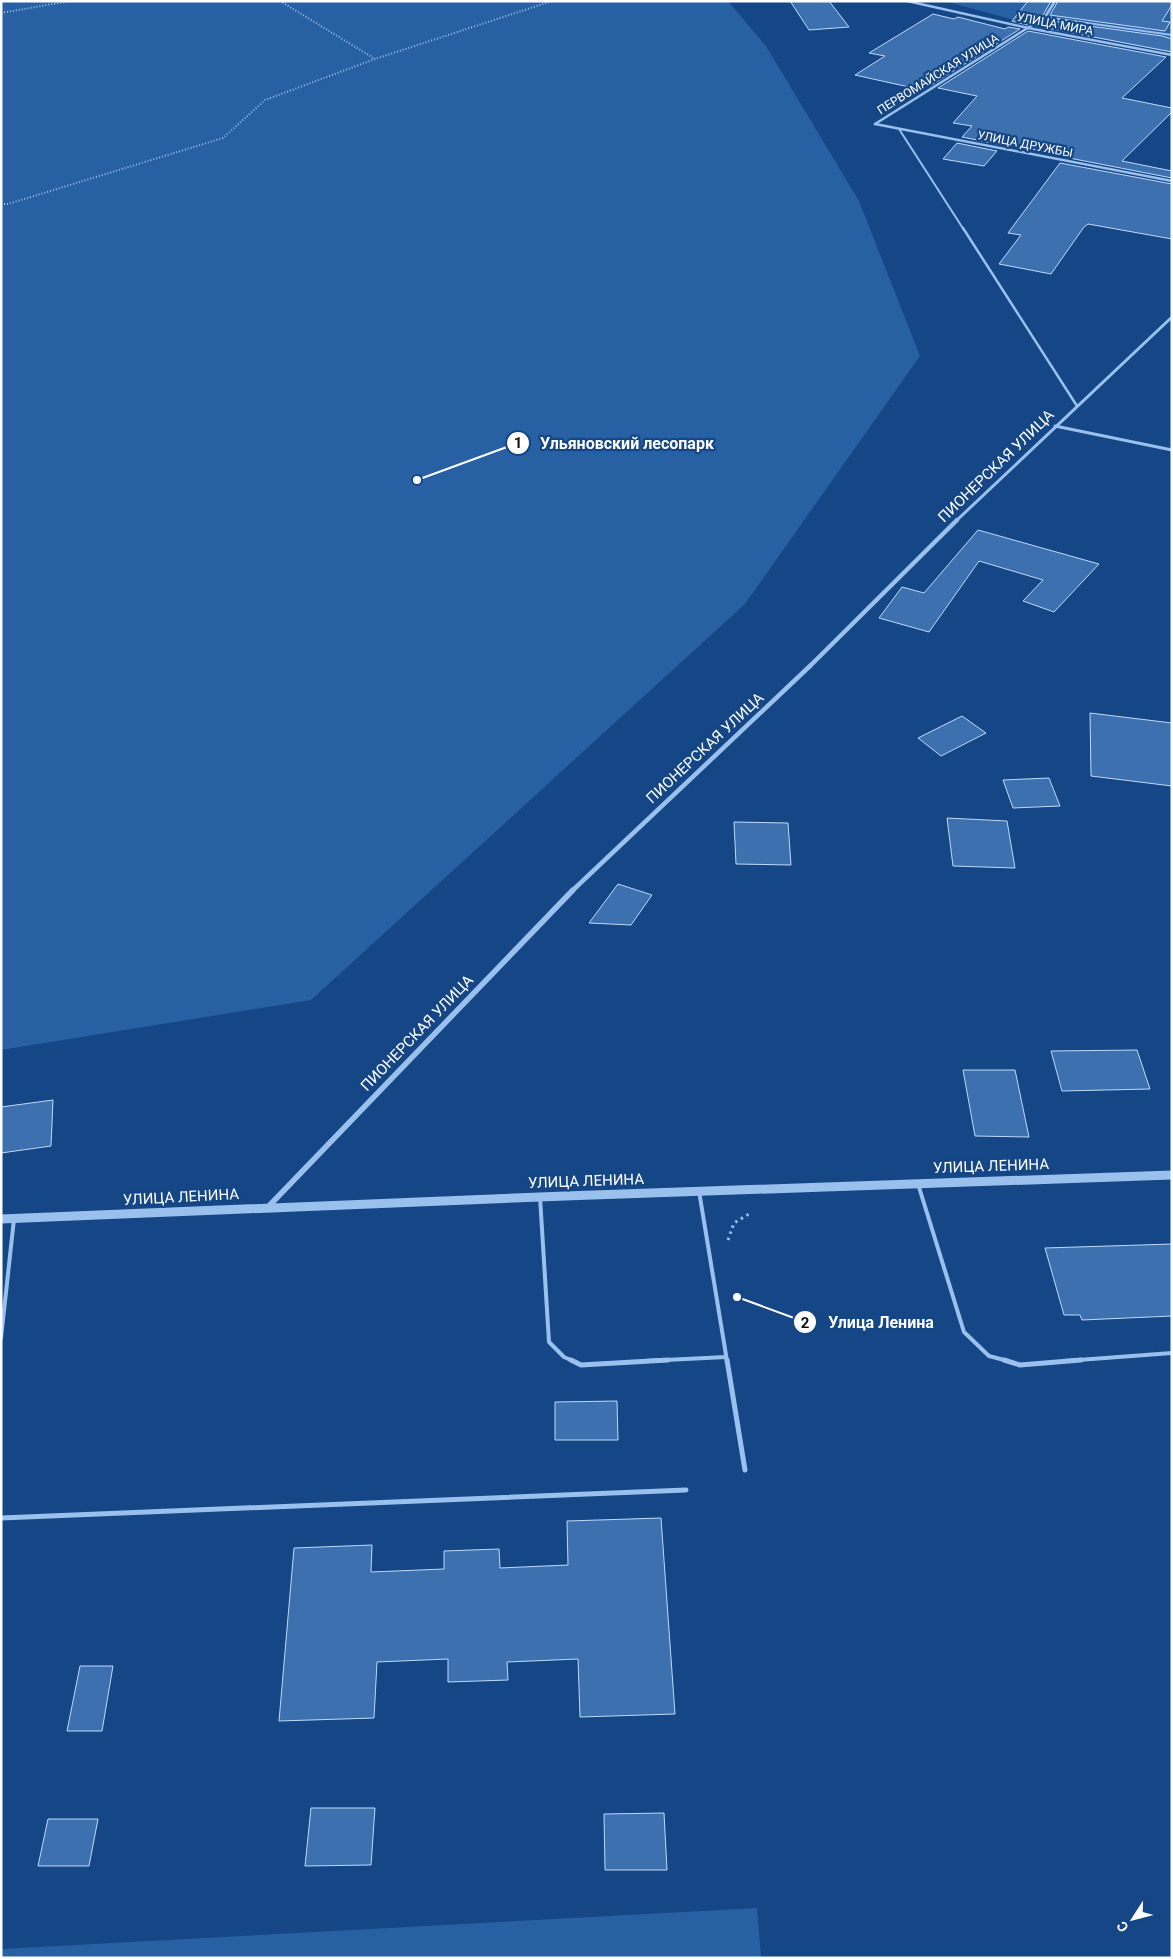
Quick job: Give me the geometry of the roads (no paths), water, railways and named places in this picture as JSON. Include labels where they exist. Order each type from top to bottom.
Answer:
[{"type":"street","name":"УЛИЦА МИРА","points":[[907,1],[1028,28],[1172,55]]},
{"type":"street","name":"ПЕРВОМАЙСКАЯ УЛИЦА","points":[[875,124],[1045,17],[1055,1]]},
{"type":"street","name":"УЛИЦА ДРУЖБЫ","points":[[875,124],[1172,181]]},
{"type":"street","name":"ПИОНЕРСКАЯ УЛИЦА","points":[[267,1208],[559,903],[811,665],[948,528],[1172,317]]},
{"type":"street","points":[[1055,426],[1172,450]]},
{"type":"street","name":"УЛИЦА ЛЕНИНА","points":[[1,1219],[699,1191],[1172,1175]]},
{"type":"lane","points":[[1045,17],[1172,35]]},
{"type":"lane","points":[[899,129],[1077,406]]},
{"type":"lane","points":[[918,1184],[964,1332],[989,1356],[1020,1365],[1172,1353]]},
{"type":"lane","points":[[699,1191],[745,1470]]},
{"type":"lane","points":[[540,1198],[549,1342],[564,1357],[581,1365],[726,1356]]},
{"type":"lane","points":[[1,1338],[14,1219]]},
{"type":"lane","points":[[1,1518],[686,1490]]},
{"type":"place","name":"Ульяновский лесопарк","points":[[417,480]]},
{"type":"place","name":"Улица Ленина","points":[[737,1297]]}]
